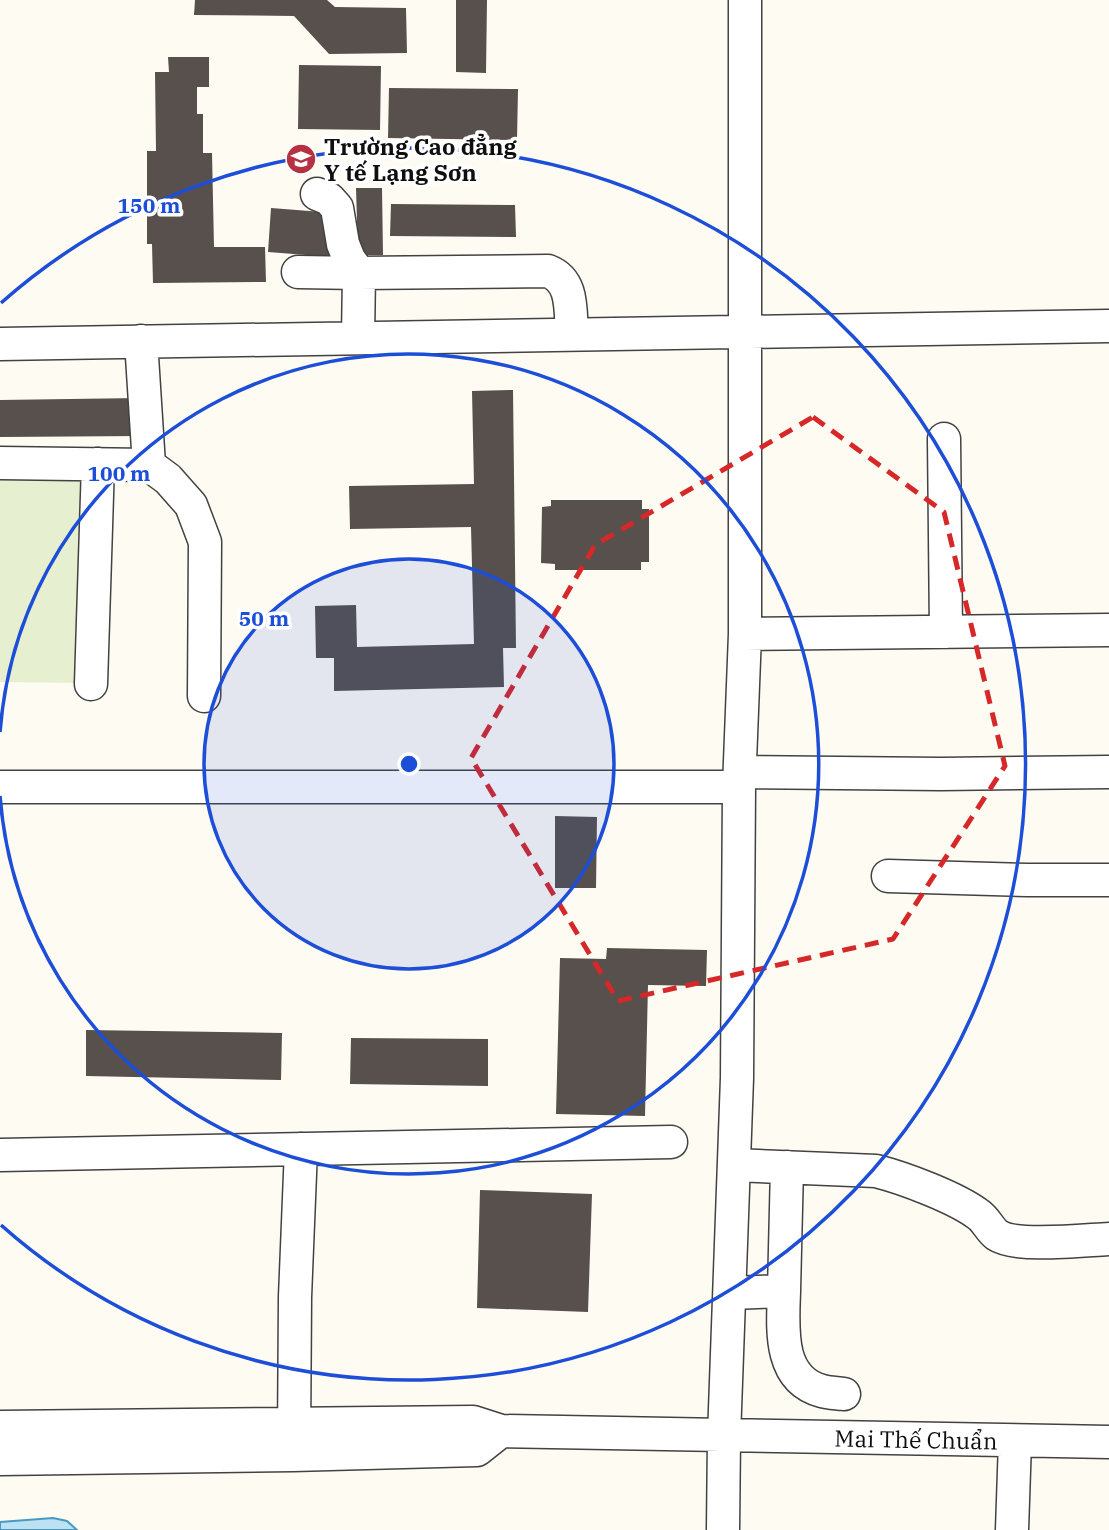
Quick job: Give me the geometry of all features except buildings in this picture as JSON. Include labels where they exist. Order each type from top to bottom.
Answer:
[{"type":"street","points":[[723,1530],[735,1165],[740,779],[745,634],[745,0]]},
{"type":"street","points":[[317,194],[337,208],[343,244],[349,259],[359,272],[358,338]]},
{"type":"street","points":[[298,272],[548,271],[564,280],[569,295],[572,334]]},
{"type":"street","points":[[0,344],[1109,326]]},
{"type":"street","points":[[141,341],[149,465]]},
{"type":"street","points":[[944,439],[946,632]]},
{"type":"street","points":[[0,463],[149,465],[168,479],[191,505],[205,542],[204,696]]},
{"type":"street","points":[[91,684],[98,464]]},
{"type":"street","points":[[745,634],[1109,630]]},
{"type":"street","points":[[0,787],[1109,772]]},
{"type":"street","points":[[888,876],[1109,880]]},
{"type":"street","points":[[0,1155],[671,1142]]},
{"type":"street","points":[[293,1455],[295,1297],[301,1149]]},
{"type":"street","points":[[735,1165],[876,1171],[961,1204],[980,1216],[998,1236],[1012,1240],[1043,1242],[1109,1239]]},
{"type":"street","points":[[787,1167],[783,1291],[785,1348],[791,1367],[804,1382],[820,1391],[844,1394]]},
{"type":"street","points":[[730,1293],[783,1291]]},
{"type":"street","name":"Mai Thế Chuẩn","points":[[0,1427],[474,1422],[501,1431],[1109,1442]]},
{"type":"street","points":[[0,1459],[477,1450],[501,1431]]},
{"type":"street","points":[[1012,1530],[1015,1441]]},
{"type":"highlighted area","points":[[813,417],[944,512],[1005,766],[893,939],[618,1001],[471,758],[595,545]]},
{"type":"green space","points":[[0,475],[82,475],[81,683],[0,682]]},
{"type":"water","points":[[53,1518],[67,1521],[77,1530],[0,1530],[0,1522]]},
{"type":"place","name":"Trường Cao đẳng Y tế Lạng Sơn","points":[[301,159]]}]
